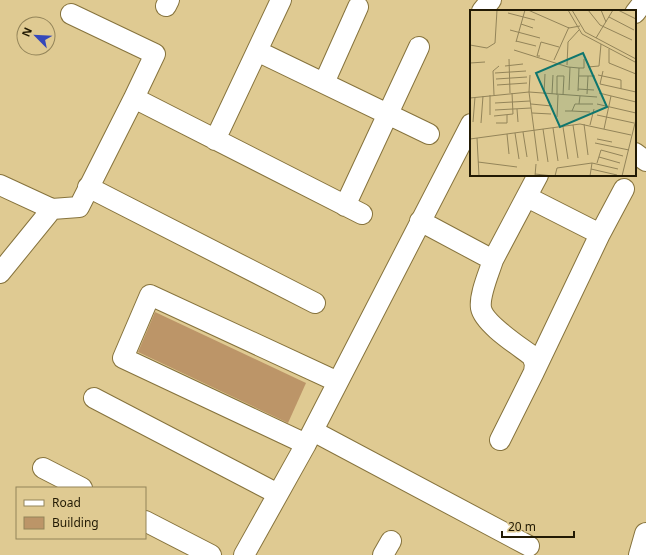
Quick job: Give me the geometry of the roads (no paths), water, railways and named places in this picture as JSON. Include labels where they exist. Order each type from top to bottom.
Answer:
[{"type":"street","points":[[215,140],[281,0]]},
{"type":"street","points":[[483,10],[491,0]]},
{"type":"street","points":[[636,12],[645,0]]},
{"type":"street","points":[[324,84],[358,7]]},
{"type":"street","points":[[0,185],[52,209],[79,207],[155,54],[71,14]]},
{"type":"street","points":[[134,98],[353,210],[388,114],[419,47]]},
{"type":"street","points":[[257,51],[429,134]]},
{"type":"street","points":[[244,555],[309,438],[470,126]]},
{"type":"street","points":[[636,154],[646,161]]},
{"type":"street","points":[[534,372],[535,364],[532,356],[488,321],[481,308],[483,289],[493,260],[538,176]]},
{"type":"street","points":[[88,187],[315,303]]},
{"type":"street","points":[[500,440],[600,234],[624,189]]},
{"type":"street","points":[[527,197],[600,234]]},
{"type":"street","points":[[0,273],[52,209]]},
{"type":"street","points":[[420,221],[493,260]]},
{"type":"street","points":[[338,382],[150,295],[123,358],[309,438],[529,546]]},
{"type":"street","points":[[94,398],[278,494]]},
{"type":"street","points":[[43,468],[80,487]]},
{"type":"street","points":[[146,522],[211,555]]},
{"type":"street","points":[[640,555],[646,534]]}]
